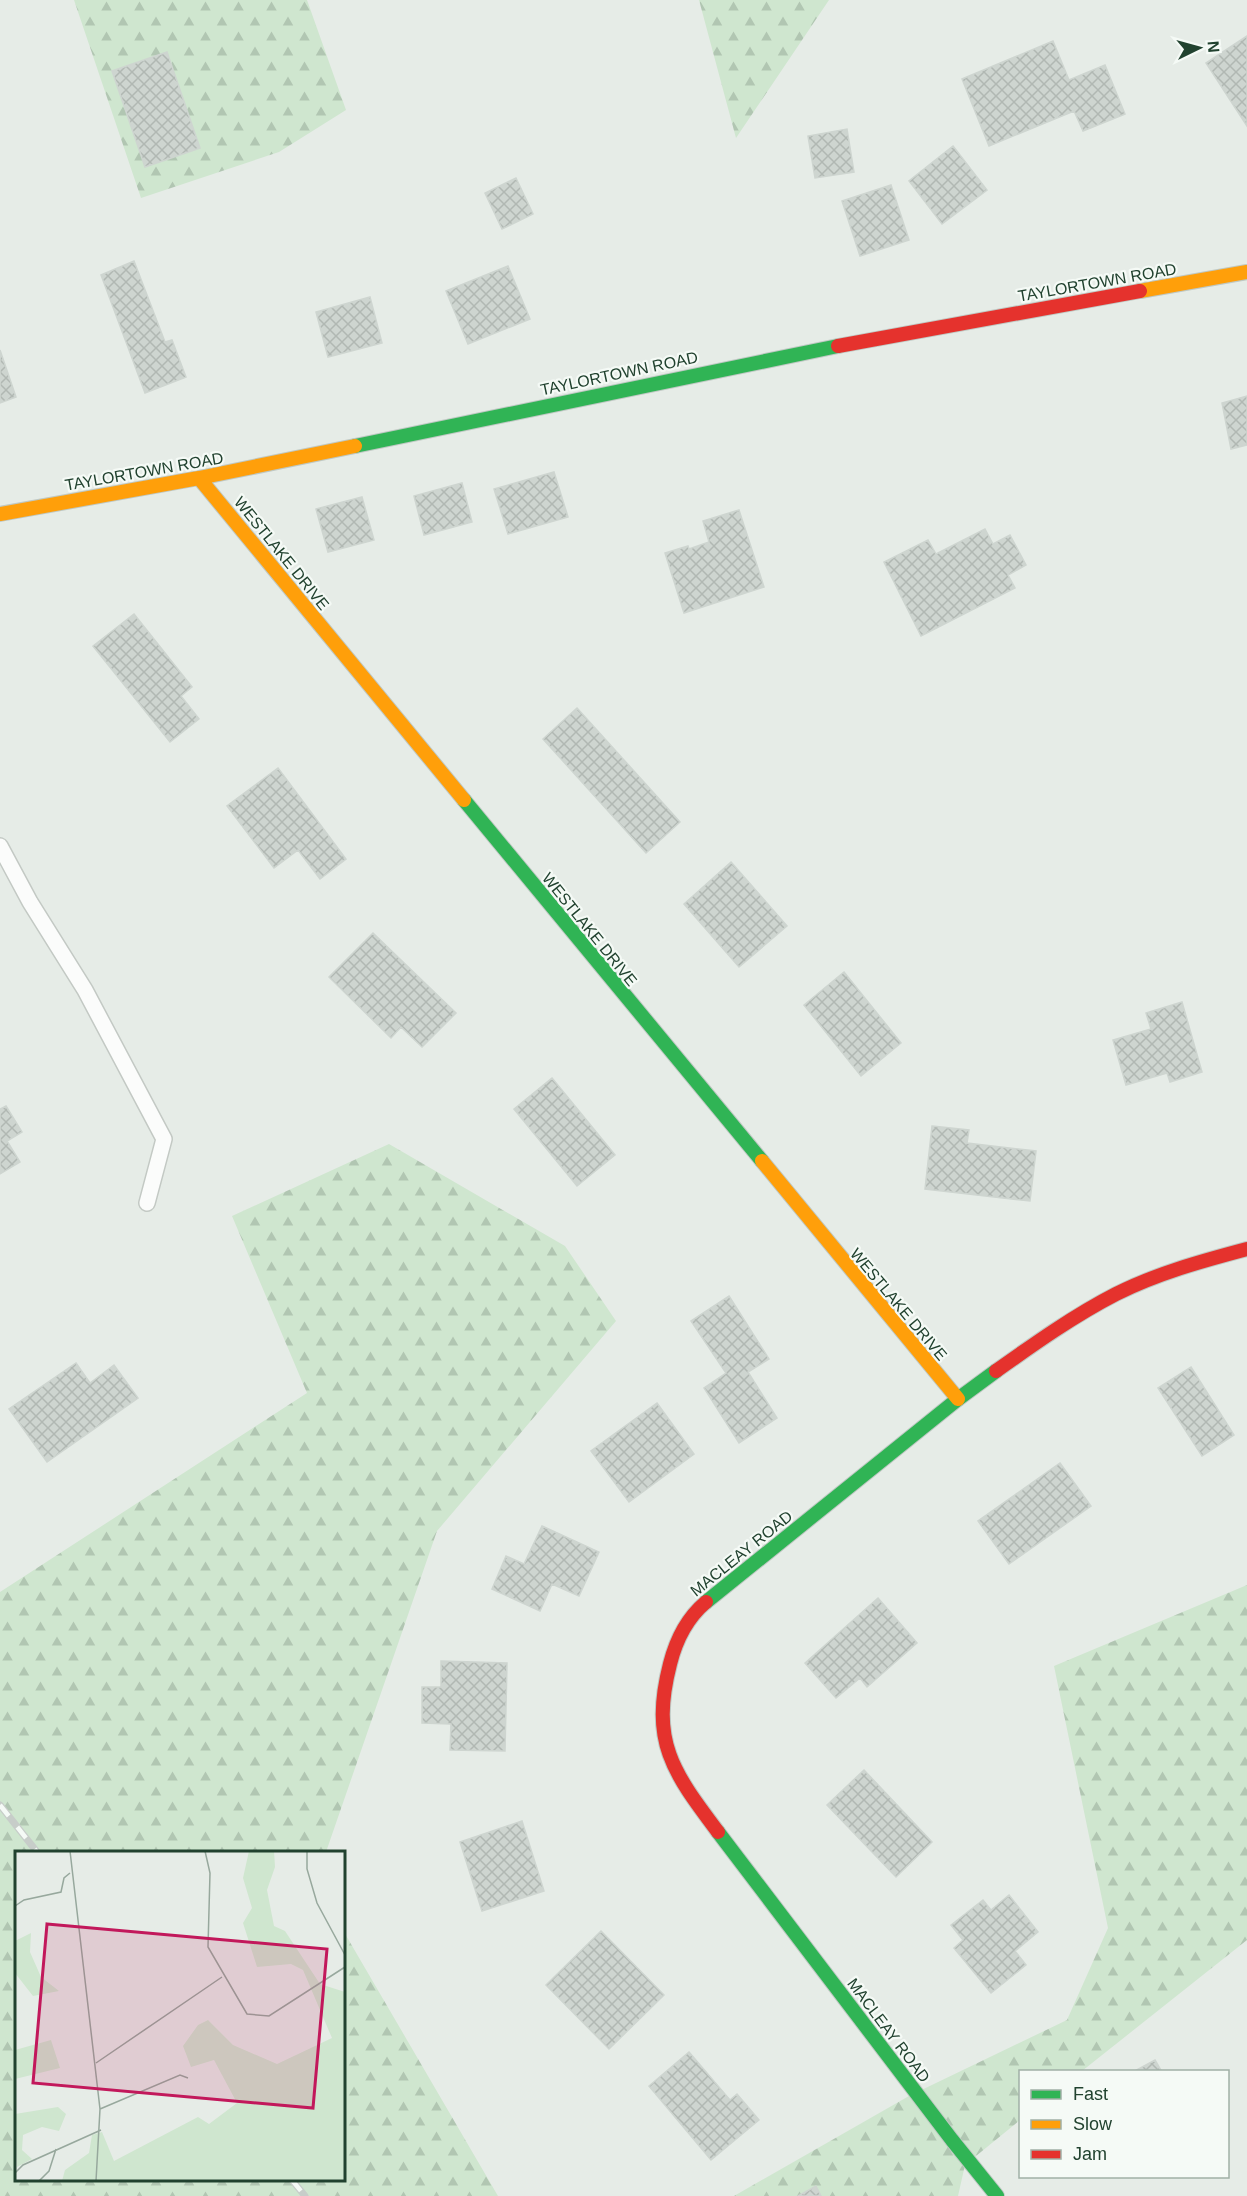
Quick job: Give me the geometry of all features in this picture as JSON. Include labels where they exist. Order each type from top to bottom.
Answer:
[{"type":"street","name":"TAYLORTOWN ROAD","points":[[0,514],[199,478],[832,347],[1247,272]]},
{"type":"street","name":"WESTLAKE DRIVE","points":[[199,478],[958,1399]]},
{"type":"street","name":"MACLEAY ROAD","points":[[997,2196],[684,1787],[671,1760],[663,1731],[663,1708],[669,1665],[687,1621],[704,1604],[958,1399],[1035,1343],[1116,1294],[1181,1267],[1247,1249]]},
{"type":"lane","points":[[0,846],[30,902],[85,990],[164,1139],[147,1203]]},
{"type":"green space","points":[[74,0],[307,0],[346,110],[279,152],[141,198]]},
{"type":"green space","points":[[699,0],[829,0],[736,138]]},
{"type":"green space","points":[[389,1144],[565,1246],[616,1321],[437,1531],[326,1851],[15,1851],[15,2181],[345,2181],[345,1934],[498,2196],[0,2196],[0,1592],[307,1393],[232,1216]]},
{"type":"green space","points":[[1247,1585],[1247,1940],[1083,2070],[1019,2070],[1019,2121],[965,2165],[958,2196],[734,2196],[909,2096],[1067,2020],[1108,1928],[1054,1666]]},
{"type":"building","points":[[1247,36],[1247,126],[1206,63]]},
{"type":"building","points":[[1053,41],[1069,80],[1105,65],[1125,114],[1083,131],[1074,111],[989,146],[962,79]]},
{"type":"building","points":[[167,52],[200,148],[145,167],[112,71]]},
{"type":"building","points":[[847,129],[854,172],[815,178],[808,136]]},
{"type":"building","points":[[953,146],[987,190],[942,224],[909,181]]},
{"type":"building","points":[[516,178],[533,214],[502,229],[485,193]]},
{"type":"building","points":[[891,185],[909,240],[860,256],[842,201]]},
{"type":"building","points":[[134,261],[165,342],[172,340],[186,377],[145,393],[101,275]]},
{"type":"building","points":[[508,266],[530,319],[468,344],[446,291]]},
{"type":"building","points":[[370,297],[382,343],[328,357],[316,312]]},
{"type":"building","points":[[0,350],[16,397],[0,403]]},
{"type":"building","points":[[1247,396],[1247,445],[1231,449],[1222,403]]},
{"type":"building","points":[[554,472],[568,517],[508,534],[494,489]]},
{"type":"building","points":[[462,483],[472,522],[424,535],[414,496]]},
{"type":"building","points":[[362,497],[374,540],[328,552],[316,509]]},
{"type":"building","points":[[739,510],[764,587],[684,613],[665,553],[688,546],[689,549],[709,542],[703,521]]},
{"type":"building","points":[[985,529],[993,544],[1010,535],[1026,565],[1008,575],[1015,588],[921,636],[884,562],[928,540],[936,554]]},
{"type":"building","points":[[134,614],[192,687],[181,696],[199,719],[170,742],[93,646]]},
{"type":"building","points":[[577,708],[680,822],[646,853],[543,739]]},
{"type":"building","points":[[278,768],[346,859],[320,879],[298,850],[274,868],[227,806]]},
{"type":"building","points":[[731,862],[787,926],[739,967],[684,904]]},
{"type":"building","points":[[373,933],[456,1013],[422,1047],[401,1027],[391,1038],[329,977]]},
{"type":"building","points":[[844,972],[901,1043],[861,1076],[804,1005]]},
{"type":"building","points":[[1182,1002],[1202,1072],[1170,1082],[1167,1073],[1126,1085],[1113,1040],[1151,1029],[1146,1013]]},
{"type":"building","points":[[552,1078],[615,1155],[577,1186],[514,1109]]},
{"type":"building","points":[[6,1106],[22,1132],[7,1141],[20,1162],[0,1174],[0,1109]]},
{"type":"building","points":[[932,1126],[969,1130],[967,1143],[1036,1151],[1030,1201],[925,1189]]},
{"type":"building","points":[[729,1296],[769,1359],[748,1372],[777,1418],[739,1443],[704,1388],[726,1373],[691,1321]]},
{"type":"building","points":[[76,1363],[90,1383],[114,1365],[138,1398],[47,1462],[9,1409]]},
{"type":"building","points":[[1191,1367],[1234,1435],[1202,1456],[1158,1388]]},
{"type":"building","points":[[657,1403],[694,1454],[629,1502],[591,1451]]},
{"type":"building","points":[[1060,1463],[1091,1506],[1009,1564],[978,1521]]},
{"type":"building","points":[[542,1526],[599,1552],[579,1596],[552,1584],[540,1611],[492,1589],[506,1556],[524,1564]]},
{"type":"building","points":[[878,1598],[917,1643],[867,1687],[860,1678],[836,1698],[805,1663]]},
{"type":"building","points":[[441,1661],[507,1663],[505,1751],[450,1750],[451,1724],[422,1723],[422,1687],[441,1687]]},
{"type":"building","points":[[864,1770],[932,1842],[896,1877],[827,1805]]},
{"type":"building","points":[[522,1821],[544,1891],[482,1911],[460,1842]]},
{"type":"building","points":[[1009,1895],[1038,1932],[1015,1951],[1026,1965],[991,1993],[954,1948],[963,1940],[951,1925],[983,1900],[991,1910]]},
{"type":"building","points":[[601,1931],[664,1995],[609,2049],[546,1985]]},
{"type":"building","points":[[689,2052],[730,2100],[737,2094],[759,2120],[711,2160],[649,2086]]},
{"type":"building","points":[[1155,2060],[1161,2070],[1137,2070]]},
{"type":"building","points":[[816,2186],[821,2196],[798,2196]]},
{"type":"railway","points":[[0,1805],[36,1851]]},
{"type":"railway","points":[[293,2181],[305,2196]]},
{"type":"traffic: fast","points":[[355,446],[838,346]]},
{"type":"traffic: fast","points":[[464,800],[762,1161]]},
{"type":"traffic: fast","points":[[706,1602],[996,1371]]},
{"type":"traffic: fast","points":[[718,1832],[997,2196]]},
{"type":"traffic: slow","points":[[1140,291],[1247,272]]},
{"type":"traffic: slow","points":[[0,514],[199,478],[355,446]]},
{"type":"traffic: slow","points":[[199,478],[464,800]]},
{"type":"traffic: slow","points":[[762,1161],[958,1399]]},
{"type":"traffic: jam","points":[[838,346],[1140,291]]},
{"type":"traffic: jam","points":[[996,1371],[1070,1320],[1116,1294],[1164,1274],[1247,1249]]},
{"type":"traffic: jam","points":[[706,1602],[688,1622],[675,1646],[664,1691],[663,1715],[665,1736],[678,1773],[718,1832]]}]
